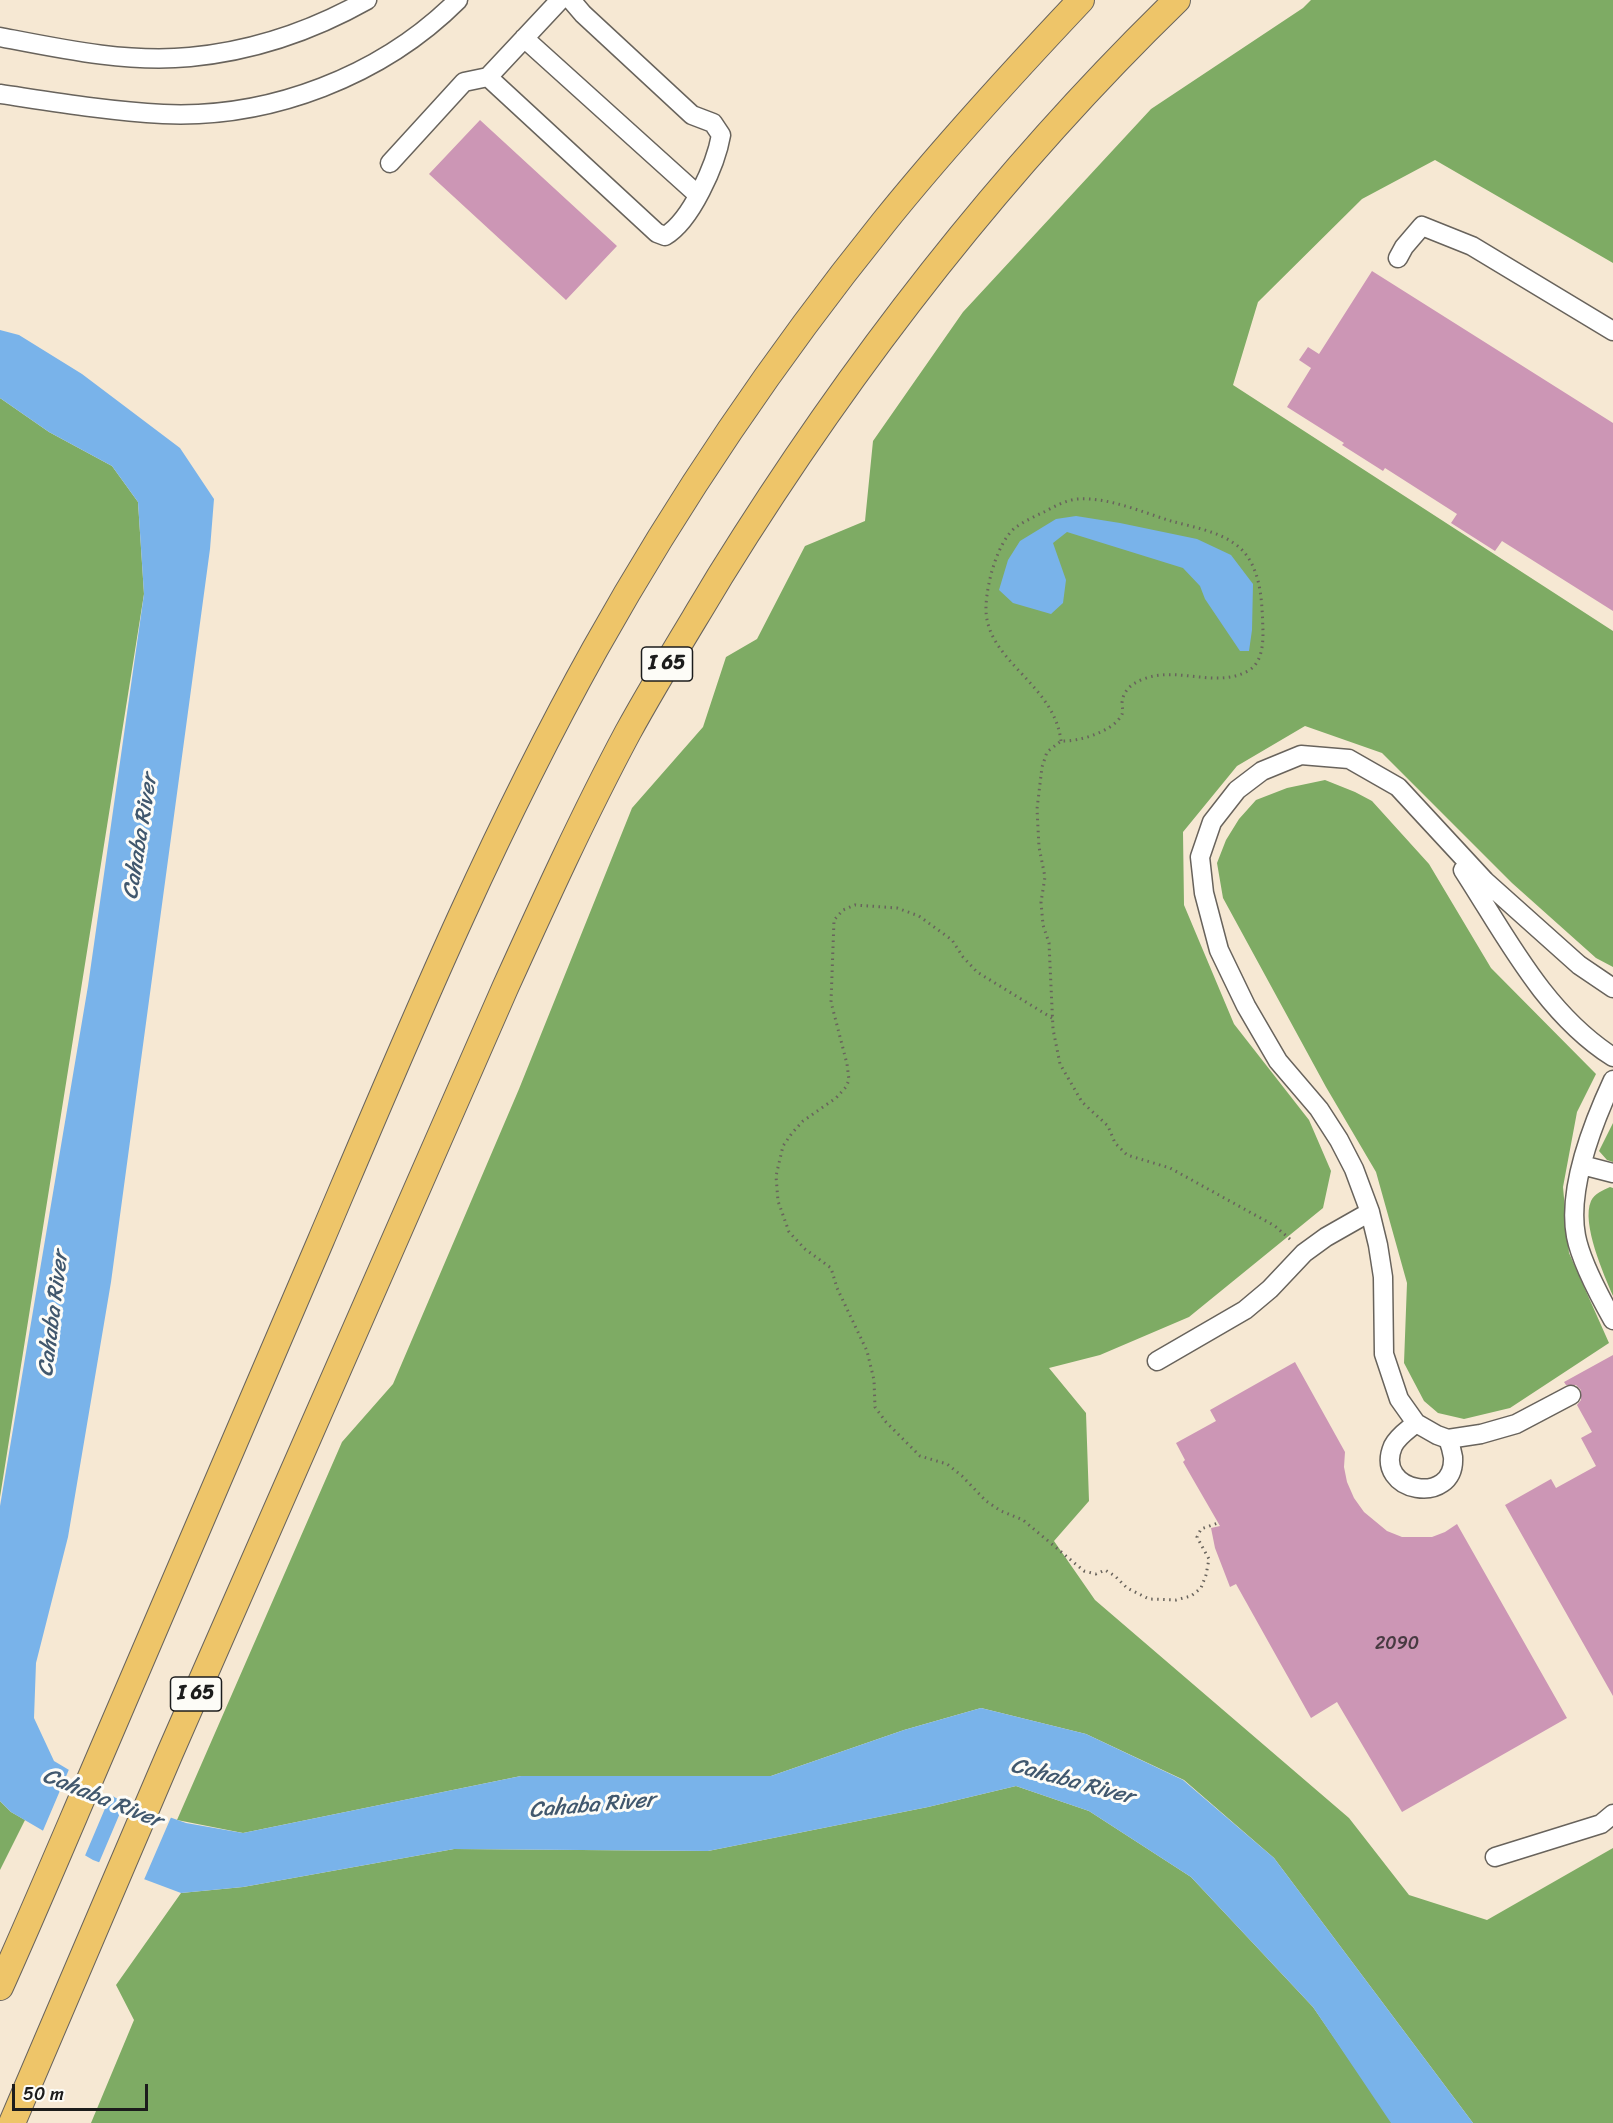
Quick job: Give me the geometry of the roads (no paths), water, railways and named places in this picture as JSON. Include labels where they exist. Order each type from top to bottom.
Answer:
[{"type":"highway","points":[[0,1987],[254,1400],[409,1030],[452,933],[537,756],[628,592],[716,452],[774,367],[887,218],[956,136],[1082,0]]},
{"type":"highway","name":"I 65","points":[[12,2123],[313,1426],[560,866],[629,731],[684,634],[754,521],[824,418],[911,300],[980,213],[1114,63],[1177,0]]},
{"type":"street","points":[[0,37],[104,54],[133,57],[188,57],[248,48],[281,39],[318,25],[367,0]]},
{"type":"street","points":[[0,94],[100,108],[165,114],[238,110],[262,106],[358,71],[394,51],[458,0]]},
{"type":"street","points":[[390,163],[464,82],[488,77],[559,1],[583,14],[692,115],[713,123],[721,135],[718,149],[692,207],[675,230],[665,236],[657,233],[488,77]]},
{"type":"street","points":[[524,38],[698,195]]},
{"type":"street","points":[[1398,258],[1422,226],[1472,246],[1613,331]]},
{"type":"street","points":[[1571,1395],[1516,1424],[1481,1434],[1448,1439],[1416,1423],[1399,1399],[1384,1354],[1383,1277],[1378,1245],[1370,1212],[1354,1169],[1319,1109],[1278,1061],[1246,1006],[1219,950],[1204,893],[1200,857],[1212,822],[1237,790],[1262,771],[1301,755],[1349,759],[1398,786],[1485,881],[1579,965],[1613,988]]},
{"type":"street","points":[[1436,828],[1523,965],[1556,1006],[1588,1038],[1613,1057]]},
{"type":"street","points":[[1613,1080],[1584,1152],[1575,1202],[1576,1236],[1593,1284],[1613,1320]]},
{"type":"street","points":[[1582,1165],[1613,1173]]},
{"type":"street","points":[[1157,1361],[1245,1310],[1270,1289],[1304,1253],[1326,1237],[1370,1212]]},
{"type":"street","points":[[1416,1423],[1400,1436],[1391,1454],[1391,1464],[1395,1474],[1401,1482],[1410,1487],[1420,1490],[1431,1488],[1440,1484],[1447,1477],[1452,1467],[1453,1457],[1448,1439]]},
{"type":"street","points":[[1495,1857],[1601,1824],[1613,1814]]},
{"type":"water","name":"Cahaba River","points":[[0,330],[19,335],[82,374],[180,448],[214,499],[210,549],[111,1282],[68,1537],[36,1663],[34,1718],[54,1761],[116,1798],[186,1823],[243,1833],[521,1776],[771,1776],[904,1730],[981,1708],[1086,1734],[1183,1780],[1274,1858],[1473,2123],[1391,2123],[1313,2007],[1191,1877],[1089,1811],[1016,1786],[928,1807],[708,1851],[454,1849],[243,1887],[181,1893],[93,1860],[11,1812],[0,1801],[0,1506],[88,986],[144,594],[138,502],[112,466],[49,432],[0,398]]},
{"type":"water","points":[[1076,516],[1197,539],[1231,555],[1253,584],[1249,651],[1240,651],[1205,599],[1200,586],[1183,568],[1067,532],[1053,543],[1066,580],[1063,603],[1051,614],[1013,603],[999,590],[1008,560],[1020,541],[1056,519]]}]
